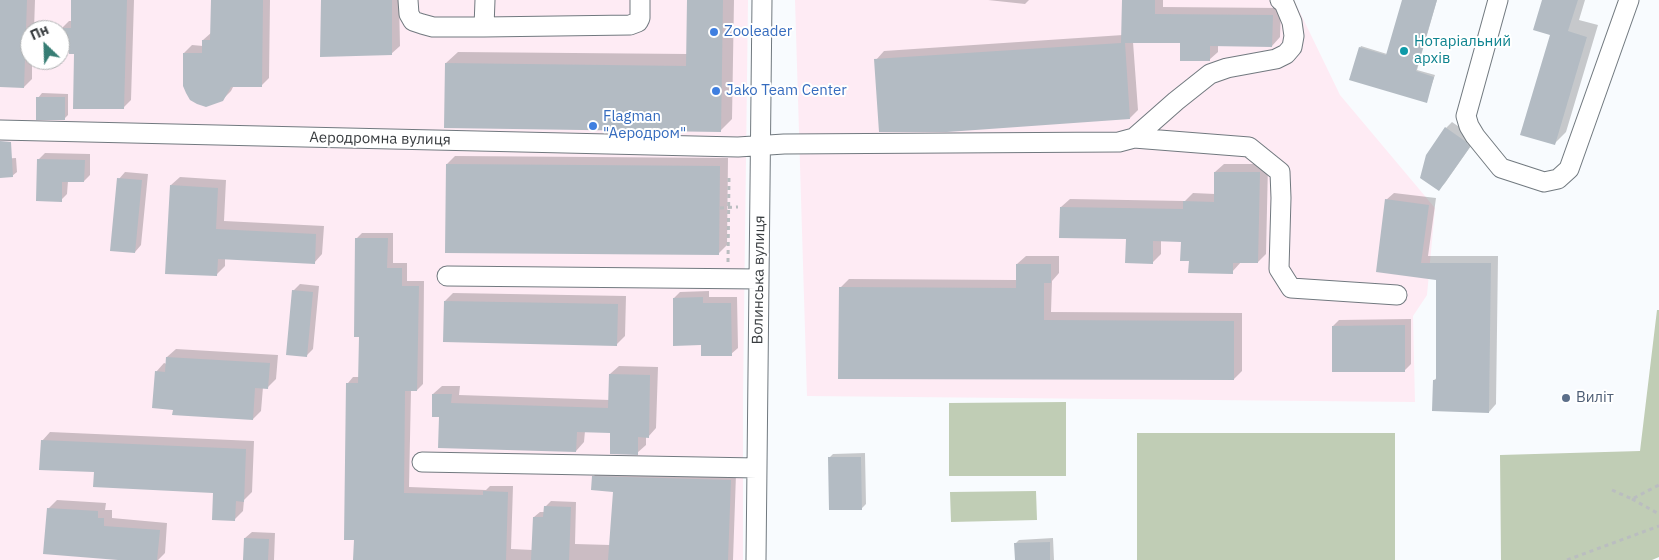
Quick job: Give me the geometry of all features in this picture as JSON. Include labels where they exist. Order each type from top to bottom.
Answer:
[{"type":"street","points":[[408,0],[409,14],[413,21],[433,26],[484,27],[630,25],[635,24],[640,18],[640,0]]},
{"type":"street","points":[[484,27],[485,0]]},
{"type":"street","name":"Волинська вулиця","points":[[756,560],[762,0]]},
{"type":"street","points":[[1134,138],[1210,74],[1227,68],[1276,59],[1286,54],[1292,47],[1294,36],[1292,22],[1284,4],[1280,0]]},
{"type":"street","points":[[1498,0],[1466,116],[1475,136],[1501,168],[1544,182],[1558,179],[1568,169],[1629,0]]},
{"type":"street","name":"Аеродромна вулиця","points":[[0,130],[760,146],[794,144],[1119,142],[1134,138],[1249,147],[1280,172],[1279,269],[1291,288],[1397,295]]},
{"type":"street","points":[[447,276],[759,279]]},
{"type":"street","points":[[422,462],[757,468]]},
{"type":"path","points":[[728,279],[729,177]]},
{"type":"path","points":[[720,208],[738,207]]},
{"type":"path","points":[[1632,499],[1659,485]]},
{"type":"path","points":[[1612,490],[1659,514]]},
{"type":"path","points":[[1567,560],[1659,526]]},
{"type":"shaded area","points":[[0,0],[748,0],[743,560],[0,560]]},
{"type":"shaded area","points":[[795,0],[1294,0],[1340,95],[1435,208],[1427,295],[1413,316],[1415,402],[807,396]]},
{"type":"green space","points":[[1657,310],[1659,310],[1659,557],[1652,560],[1501,560],[1500,455],[1640,451]]},
{"type":"green space","points":[[1066,402],[1066,476],[949,476],[949,403]]},
{"type":"green space","points":[[1137,433],[1395,433],[1395,560],[1137,560]]},
{"type":"green space","points":[[1036,491],[1037,520],[951,522],[950,492]]},
{"type":"building","points":[[0,0],[27,0],[26,20],[20,20],[20,70],[25,70],[24,88],[0,87]]},
{"type":"building","points":[[71,0],[127,0],[124,109],[73,109],[74,54],[70,54]]},
{"type":"building","points":[[211,0],[263,0],[262,87],[231,87],[223,101],[206,107],[190,100],[183,86],[183,53],[202,53],[202,40],[210,40]]},
{"type":"building","points":[[321,0],[392,0],[392,55],[320,57]]},
{"type":"building","points":[[687,0],[723,0],[721,132],[444,128],[445,63],[686,66]]},
{"type":"building","points":[[1122,0],[1155,0],[1155,14],[1273,15],[1272,47],[1210,46],[1210,61],[1180,61],[1180,43],[1125,43],[1130,119],[947,132],[879,132],[874,59],[1121,43]]},
{"type":"building","name":"Нотаріальний архів","points":[[1402,0],[1437,0],[1416,71],[1434,77],[1427,103],[1349,80],[1359,47],[1386,55]]},
{"type":"building","points":[[1542,0],[1578,0],[1568,31],[1587,37],[1555,145],[1520,135],[1550,35],[1533,30]]},
{"type":"building","points":[[36,97],[65,97],[65,120],[36,120]]},
{"type":"building","points":[[1445,127],[1465,141],[1470,147],[1439,191],[1420,178],[1426,155]]},
{"type":"building","points":[[0,141],[11,142],[13,177],[0,178]]},
{"type":"building","points":[[37,159],[85,160],[84,182],[62,182],[62,202],[36,201]]},
{"type":"building","points":[[446,164],[720,166],[719,255],[445,253]]},
{"type":"building","points":[[1214,172],[1260,172],[1258,263],[1233,263],[1233,274],[1188,273],[1189,261],[1180,261],[1181,242],[1153,241],[1153,264],[1125,263],[1126,239],[1059,238],[1060,207],[1183,209],[1183,201],[1214,202]]},
{"type":"building","points":[[117,178],[142,180],[135,253],[110,251]]},
{"type":"building","points":[[170,185],[218,188],[216,229],[316,234],[315,264],[218,259],[217,276],[165,274]]},
{"type":"building","points":[[1385,199],[1429,205],[1421,263],[1491,263],[1489,413],[1432,411],[1433,380],[1436,380],[1436,280],[1376,272]]},
{"type":"building","points":[[355,238],[388,238],[387,268],[402,268],[402,286],[419,286],[417,391],[405,391],[404,493],[483,495],[483,491],[508,492],[506,560],[353,560],[354,540],[344,540],[346,383],[358,383],[359,337],[354,337]]},
{"type":"building","points":[[1016,264],[1051,264],[1051,283],[1044,283],[1044,320],[1234,321],[1234,380],[838,379],[839,287],[1016,288]]},
{"type":"building","points":[[292,290],[313,292],[307,357],[286,355]]},
{"type":"building","points":[[703,297],[703,303],[731,303],[732,356],[701,356],[701,345],[673,346],[673,298]]},
{"type":"building","points":[[444,301],[618,304],[617,346],[443,342]]},
{"type":"building","points":[[1405,325],[1405,372],[1332,372],[1332,326]]},
{"type":"building","points":[[166,357],[270,363],[268,389],[255,388],[253,420],[172,415],[173,410],[152,408],[155,371],[165,372]]},
{"type":"building","points":[[609,374],[650,375],[649,438],[638,437],[638,455],[610,454],[610,433],[577,432],[576,452],[438,448],[439,417],[432,417],[432,394],[452,394],[451,403],[608,408]]},
{"type":"building","points":[[41,440],[246,449],[244,502],[236,501],[235,521],[212,520],[213,493],[93,487],[94,472],[39,470]]},
{"type":"building","points":[[828,457],[861,457],[862,510],[829,510]]},
{"type":"building","points":[[592,476],[731,480],[728,560],[608,560],[613,492],[591,490]]},
{"type":"building","points":[[544,506],[571,507],[569,560],[531,560],[533,517],[543,517]]},
{"type":"building","points":[[47,508],[98,511],[98,518],[104,518],[104,526],[160,530],[157,560],[118,560],[43,554]]},
{"type":"building","points":[[244,538],[269,539],[268,560],[243,560]]},
{"type":"building","points":[[1050,542],[1050,560],[1015,560],[1014,543]]},
{"type":"place","name":"Zooleader","points":[[714,32]]},
{"type":"place","name":"Нотаріальний архів","points":[[1404,51]]},
{"type":"place","name":"Jako Team Center","points":[[716,91]]},
{"type":"place","name":"Flagman \"Аеродром\"","points":[[593,126]]},
{"type":"place","name":"Виліт","points":[[1566,398]]}]
